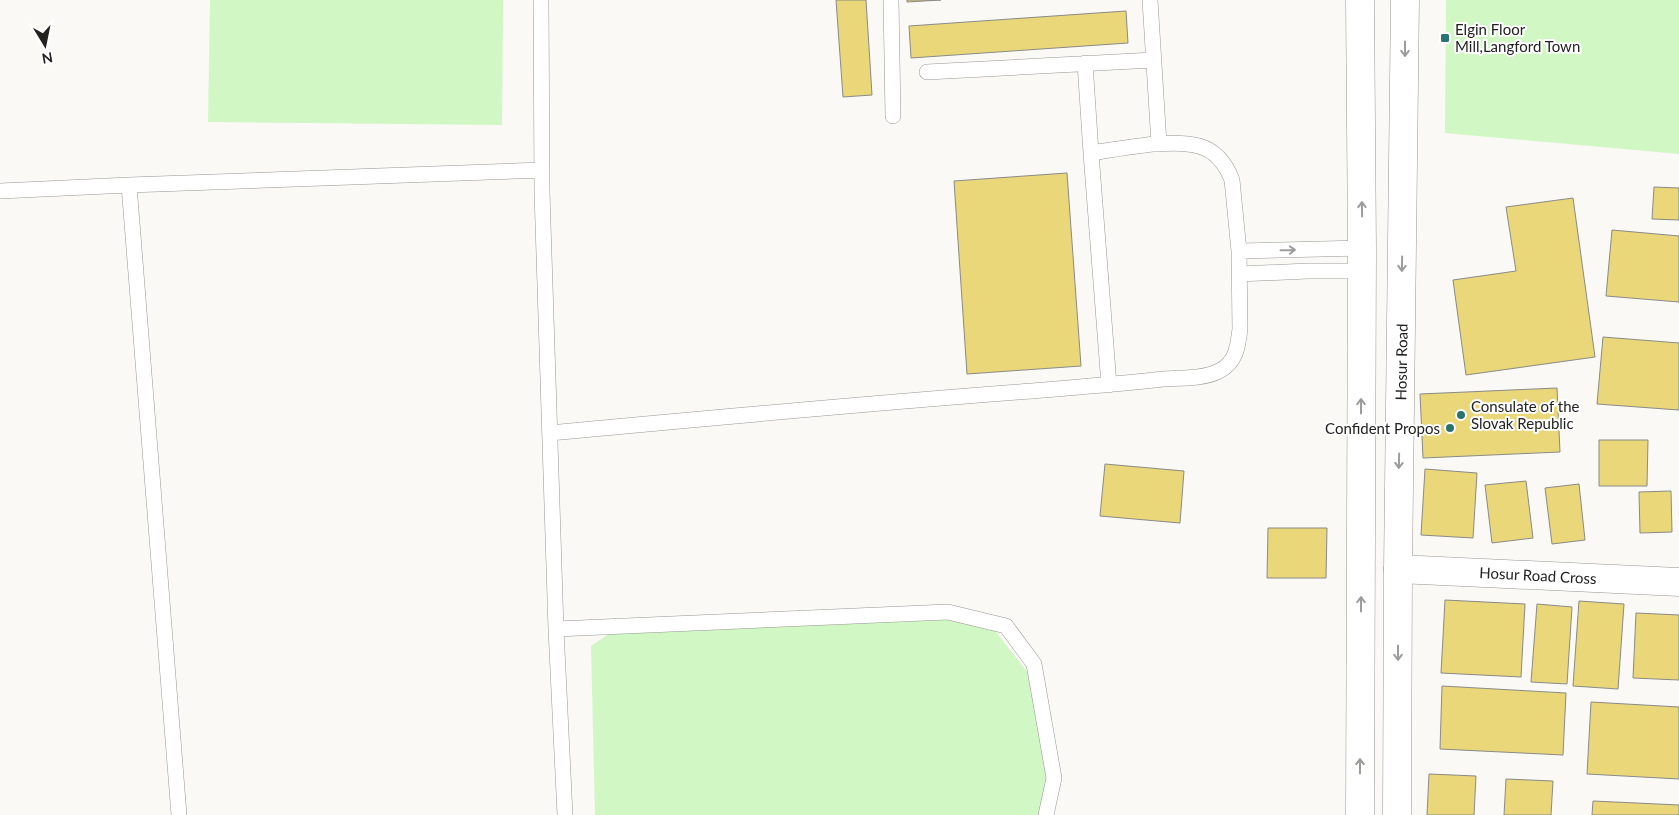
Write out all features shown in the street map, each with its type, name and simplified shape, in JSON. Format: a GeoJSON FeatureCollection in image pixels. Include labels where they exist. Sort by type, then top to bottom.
{"type":"FeatureCollection","features":[{"type":"Feature","properties":{"kind":"main road"},"geometry":{"type":"LineString","coordinates":[[1360,0],[1362,260],[1360,815]]}},
{"type":"Feature","properties":{"kind":"main road","name":"Hosur Road"},"geometry":{"type":"LineString","coordinates":[[1397,815],[1405,0]]}},
{"type":"Feature","properties":{"kind":"main road","name":"Hosur Road Cross"},"geometry":{"type":"LineString","coordinates":[[1398,569],[1679,582]]}},
{"type":"Feature","properties":{"kind":"lane"},"geometry":{"type":"LineString","coordinates":[[541,0],[542,170],[556,629],[565,815]]}},
{"type":"Feature","properties":{"kind":"lane"},"geometry":{"type":"LineString","coordinates":[[891,0],[893,116]]}},
{"type":"Feature","properties":{"kind":"lane"},"geometry":{"type":"LineString","coordinates":[[1150,0],[1159,144]]}},
{"type":"Feature","properties":{"kind":"lane"},"geometry":{"type":"LineString","coordinates":[[927,72],[1154,60]]}},
{"type":"Feature","properties":{"kind":"lane"},"geometry":{"type":"LineString","coordinates":[[1085,63],[1090,152],[1109,385]]}},
{"type":"Feature","properties":{"kind":"lane"},"geometry":{"type":"LineString","coordinates":[[550,433],[880,402],[1109,385],[1210,374],[1227,367],[1236,354],[1239,341],[1239,251],[1232,180],[1222,160],[1212,152],[1199,146],[1182,143],[1090,152]]}},
{"type":"Feature","properties":{"kind":"lane"},"geometry":{"type":"LineString","coordinates":[[0,191],[542,170]]}},
{"type":"Feature","properties":{"kind":"lane"},"geometry":{"type":"LineString","coordinates":[[129,185],[179,815]]}},
{"type":"Feature","properties":{"kind":"lane"},"geometry":{"type":"LineString","coordinates":[[1239,251],[1362,260]]}},
{"type":"Feature","properties":{"kind":"lane"},"geometry":{"type":"LineString","coordinates":[[1239,274],[1308,271],[1362,260]]}},
{"type":"Feature","properties":{"kind":"lane"},"geometry":{"type":"LineString","coordinates":[[556,629],[948,612],[1006,626],[1034,664],[1054,778],[1046,815]]}},
{"type":"Feature","properties":{"kind":"green space"},"geometry":{"type":"Polygon","coordinates":[[[210,0],[503,0],[502,125],[208,122],[210,0]]]}},
{"type":"Feature","properties":{"kind":"green space"},"geometry":{"type":"Polygon","coordinates":[[[1446,0],[1679,0],[1679,154],[1445,133],[1446,0]]]}},
{"type":"Feature","properties":{"kind":"green space"},"geometry":{"type":"Polygon","coordinates":[[[985,618],[1033,679],[1046,777],[1040,815],[595,815],[591,646],[610,633],[985,618]]]}},
{"type":"Feature","properties":{"kind":"building"},"geometry":{"type":"Polygon","coordinates":[[[836,0],[866,0],[872,95],[843,97],[836,0]]]}},
{"type":"Feature","properties":{"kind":"building"},"geometry":{"type":"Polygon","coordinates":[[[907,0],[941,0],[907,2],[907,0]]]}},
{"type":"Feature","properties":{"kind":"building"},"geometry":{"type":"Polygon","coordinates":[[[1126,11],[1128,43],[911,58],[909,26],[1126,11]]]}},
{"type":"Feature","properties":{"kind":"building"},"geometry":{"type":"Polygon","coordinates":[[[1067,173],[1081,366],[967,374],[954,181],[1067,173]]]}},
{"type":"Feature","properties":{"kind":"building"},"geometry":{"type":"Polygon","coordinates":[[[1654,187],[1679,188],[1679,220],[1652,219],[1654,187]]]}},
{"type":"Feature","properties":{"kind":"building"},"geometry":{"type":"Polygon","coordinates":[[[1573,198],[1595,357],[1466,375],[1453,280],[1516,271],[1506,207],[1573,198]]]}},
{"type":"Feature","properties":{"kind":"building"},"geometry":{"type":"Polygon","coordinates":[[[1612,230],[1679,236],[1679,302],[1606,296],[1612,230]]]}},
{"type":"Feature","properties":{"kind":"building"},"geometry":{"type":"Polygon","coordinates":[[[1603,337],[1679,343],[1679,410],[1597,404],[1603,337]]]}},
{"type":"Feature","properties":{"kind":"building"},"geometry":{"type":"Polygon","coordinates":[[[1557,388],[1560,452],[1423,458],[1420,394],[1557,388]]]}},
{"type":"Feature","properties":{"kind":"building"},"geometry":{"type":"Polygon","coordinates":[[[1599,440],[1648,440],[1647,486],[1599,486],[1599,440]]]}},
{"type":"Feature","properties":{"kind":"building"},"geometry":{"type":"Polygon","coordinates":[[[1105,464],[1184,471],[1180,523],[1100,516],[1105,464]]]}},
{"type":"Feature","properties":{"kind":"building"},"geometry":{"type":"Polygon","coordinates":[[[1425,469],[1477,473],[1473,538],[1421,535],[1425,469]]]}},
{"type":"Feature","properties":{"kind":"building"},"geometry":{"type":"Polygon","coordinates":[[[1526,481],[1533,538],[1492,543],[1485,485],[1526,481]]]}},
{"type":"Feature","properties":{"kind":"building"},"geometry":{"type":"Polygon","coordinates":[[[1579,484],[1585,540],[1552,544],[1545,488],[1579,484]]]}},
{"type":"Feature","properties":{"kind":"building"},"geometry":{"type":"Polygon","coordinates":[[[1671,491],[1672,532],[1640,533],[1639,492],[1671,491]]]}},
{"type":"Feature","properties":{"kind":"building"},"geometry":{"type":"Polygon","coordinates":[[[1268,528],[1327,528],[1326,578],[1267,578],[1268,528]]]}},
{"type":"Feature","properties":{"kind":"building"},"geometry":{"type":"Polygon","coordinates":[[[1445,600],[1525,604],[1521,677],[1441,673],[1445,600]]]}},
{"type":"Feature","properties":{"kind":"building"},"geometry":{"type":"Polygon","coordinates":[[[1579,601],[1624,604],[1618,689],[1573,686],[1579,601]]]}},
{"type":"Feature","properties":{"kind":"building"},"geometry":{"type":"Polygon","coordinates":[[[1537,604],[1572,607],[1567,684],[1531,682],[1537,604]]]}},
{"type":"Feature","properties":{"kind":"building"},"geometry":{"type":"Polygon","coordinates":[[[1636,613],[1679,615],[1679,680],[1633,678],[1636,613]]]}},
{"type":"Feature","properties":{"kind":"building"},"geometry":{"type":"Polygon","coordinates":[[[1442,686],[1566,693],[1563,755],[1440,749],[1442,686]]]}},
{"type":"Feature","properties":{"kind":"building"},"geometry":{"type":"Polygon","coordinates":[[[1591,702],[1679,707],[1679,779],[1587,774],[1591,702]]]}},
{"type":"Feature","properties":{"kind":"building"},"geometry":{"type":"Polygon","coordinates":[[[1429,774],[1476,776],[1474,815],[1427,815],[1429,774]]]}},
{"type":"Feature","properties":{"kind":"building"},"geometry":{"type":"Polygon","coordinates":[[[1506,779],[1553,781],[1551,815],[1504,815],[1506,779]]]}},
{"type":"Feature","properties":{"kind":"building"},"geometry":{"type":"Polygon","coordinates":[[[1593,801],[1679,805],[1679,815],[1592,815],[1593,801]]]}},
{"type":"Feature","properties":{"kind":"place","name":"Elgin Floor Mill,Langford Town"},"geometry":{"type":"Point","coordinates":[1445,38]}},
{"type":"Feature","properties":{"kind":"place","name":"Consulate of the Slovak Republic"},"geometry":{"type":"Point","coordinates":[1461,415]}},
{"type":"Feature","properties":{"kind":"place","name":"Confident Propos"},"geometry":{"type":"Point","coordinates":[1450,428]}}]}
